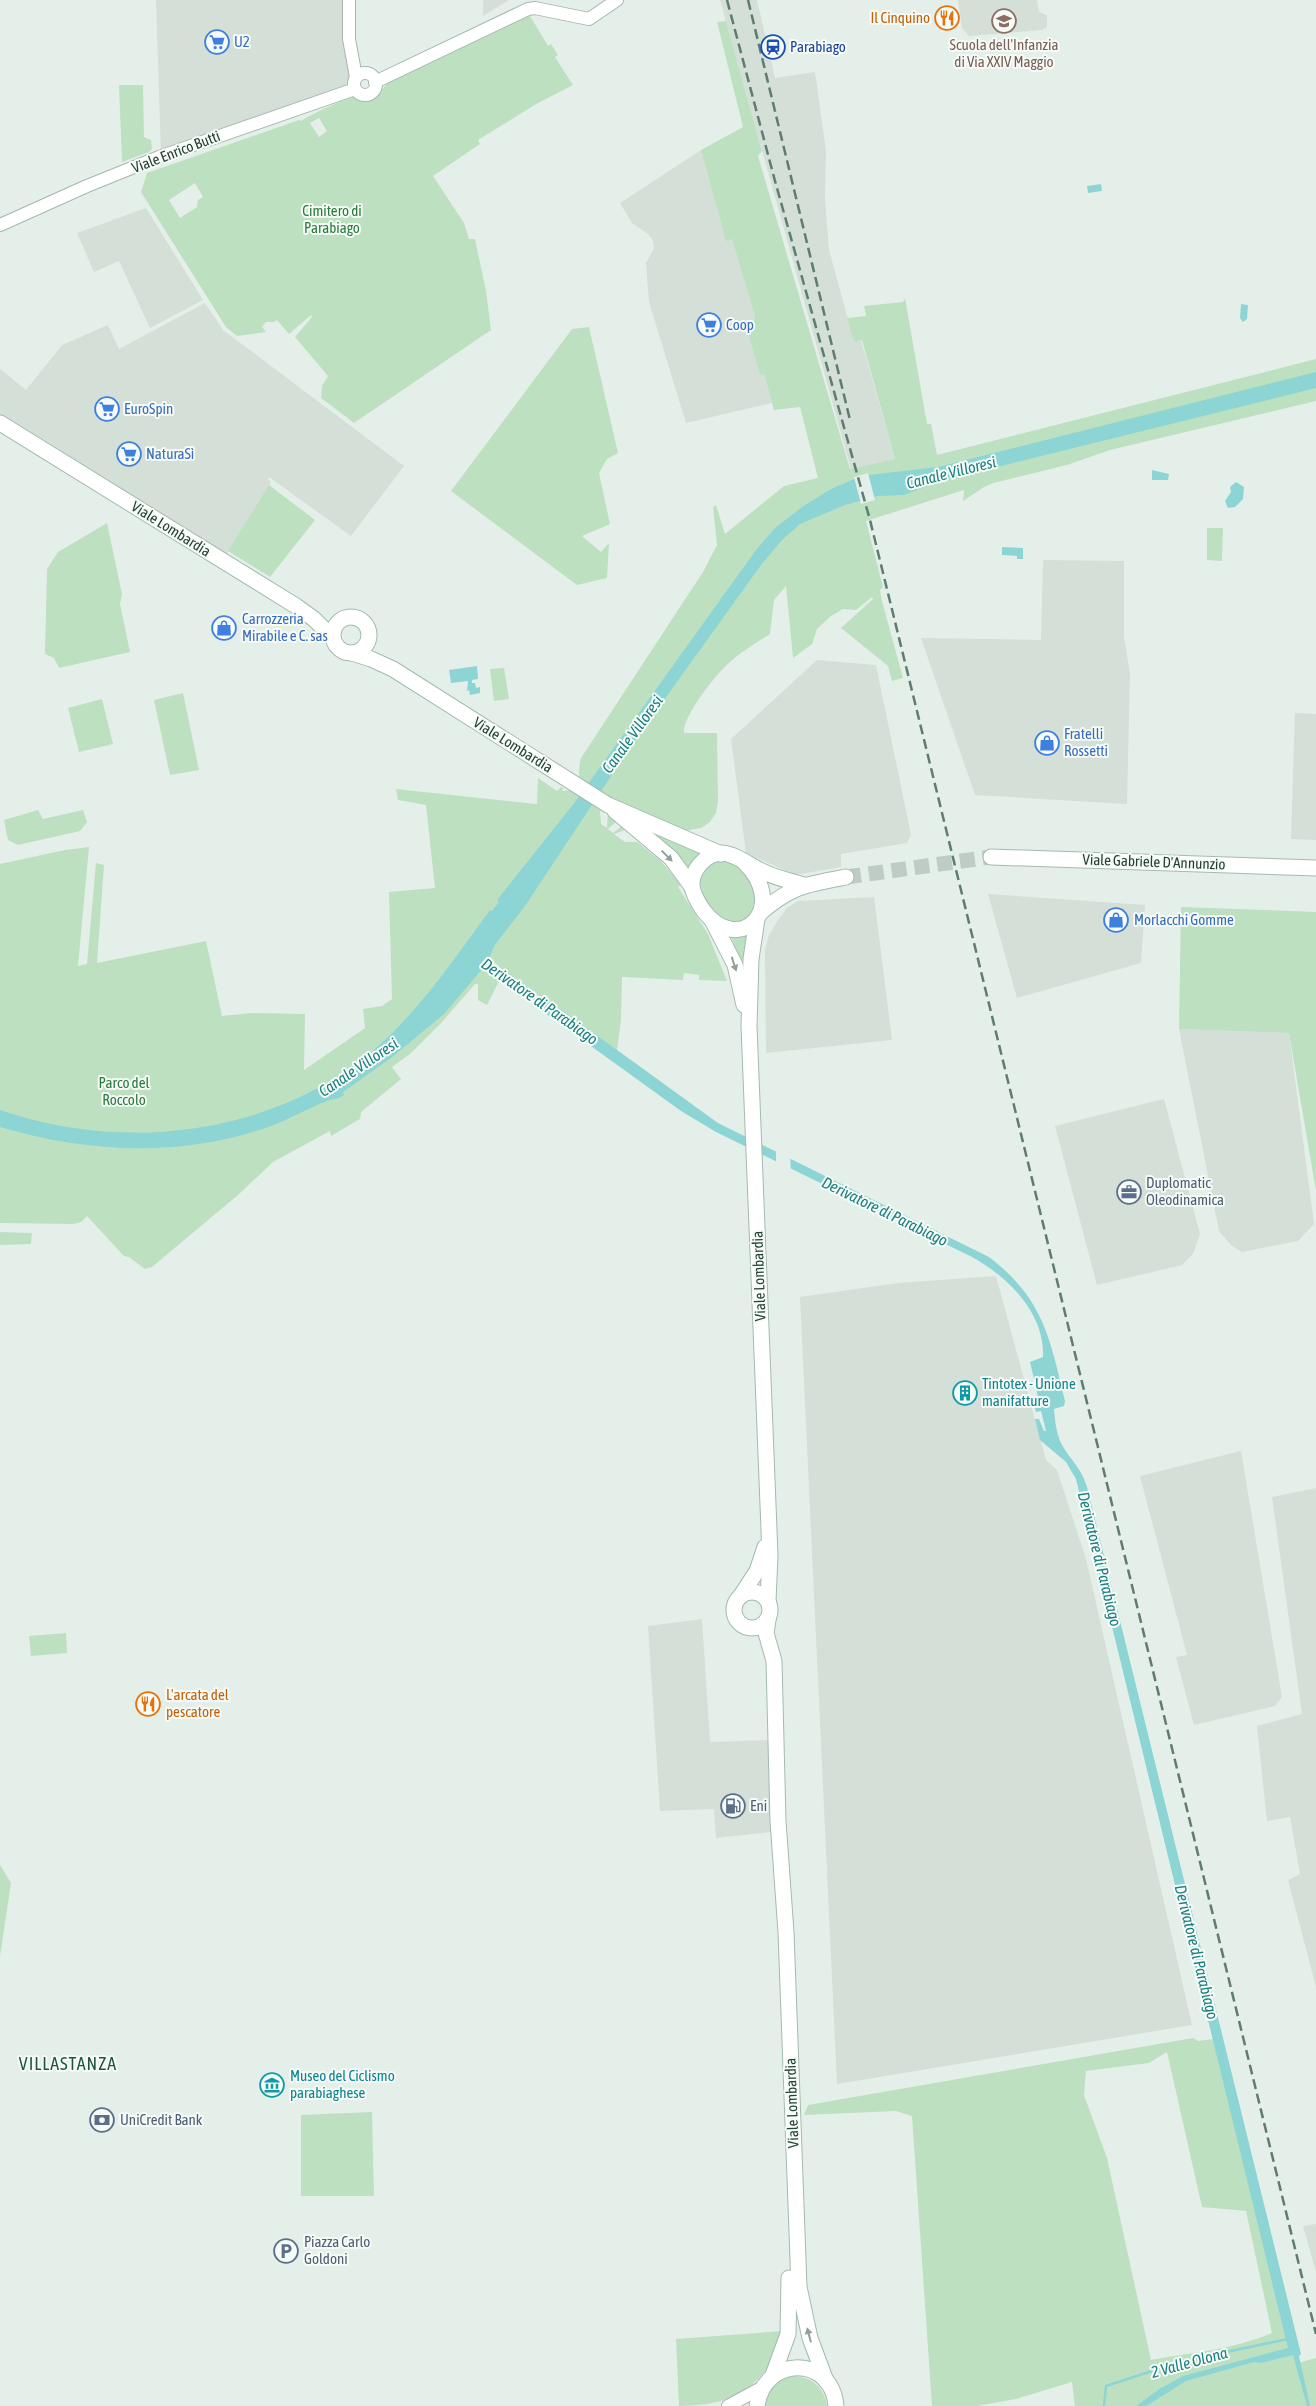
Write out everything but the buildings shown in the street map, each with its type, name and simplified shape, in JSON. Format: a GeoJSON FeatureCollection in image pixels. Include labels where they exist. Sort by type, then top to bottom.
{"type":"FeatureCollection","features":[{"type":"Feature","properties":{"kind":"main road","name":"Viale Lombardia"},"geometry":{"type":"LineString","coordinates":[[0,422],[314,619],[333,638],[341,650],[372,659],[393,669],[604,802],[671,858],[692,887],[700,905],[712,920],[735,964],[749,1026]]}},
{"type":"Feature","properties":{"kind":"main road","name":"Viale Lombardia"},"geometry":{"type":"LineString","coordinates":[[314,619],[337,622],[347,617],[358,618],[368,630],[368,641],[393,669]]}},
{"type":"Feature","properties":{"kind":"main road"},"geometry":{"type":"LineString","coordinates":[[333,638],[334,627],[337,622]]}},
{"type":"Feature","properties":{"kind":"main road"},"geometry":{"type":"LineString","coordinates":[[352,653],[362,649],[368,641]]}},
{"type":"Feature","properties":{"kind":"main road","name":"Viale Lombardia"},"geometry":{"type":"LineString","coordinates":[[604,802],[721,854],[743,861],[753,872],[761,887],[764,901],[759,916],[751,959],[749,1026],[770,1555],[768,1601],[770,1611],[766,1633],[774,1662],[773,1685],[778,1821],[786,1932],[799,2287],[810,2338],[826,2381],[834,2393],[836,2406]]}},
{"type":"Feature","properties":{"kind":"main road"},"geometry":{"type":"LineString","coordinates":[[692,887],[695,872],[701,863],[712,856],[721,854]]}},
{"type":"Feature","properties":{"kind":"main road","name":"Viale Gabriele D'Annunzio"},"geometry":{"type":"LineString","coordinates":[[991,857],[1316,868]]}},
{"type":"Feature","properties":{"kind":"main road"},"geometry":{"type":"LineString","coordinates":[[743,861],[765,873],[804,885]]}},
{"type":"Feature","properties":{"kind":"main road"},"geometry":{"type":"LineString","coordinates":[[712,920],[721,926],[734,930],[746,927],[782,895],[804,885],[846,877]]}},
{"type":"Feature","properties":{"kind":"main road","name":"Viale Lombardia"},"geometry":{"type":"LineString","coordinates":[[768,1525],[764,1552],[757,1571],[734,1607],[734,1612],[736,1618],[765,1654],[773,1685]]}},
{"type":"Feature","properties":{"kind":"main road"},"geometry":{"type":"LineString","coordinates":[[740,1597],[755,1592],[768,1601]]}},
{"type":"Feature","properties":{"kind":"main road"},"geometry":{"type":"LineString","coordinates":[[744,1626],[754,1628],[768,1620]]}},
{"type":"Feature","properties":{"kind":"main road","name":"Viale Lombardia"},"geometry":{"type":"LineString","coordinates":[[757,2406],[788,2334],[790,2301],[777,1929],[778,1821]]}},
{"type":"Feature","properties":{"kind":"main road"},"geometry":{"type":"LineString","coordinates":[[768,2381],[791,2368],[800,2367],[810,2370],[826,2381]]}},
{"type":"Feature","properties":{"kind":"street"},"geometry":{"type":"LineString","coordinates":[[349,0],[349,39],[356,83],[361,94],[370,94],[376,82],[528,9],[535,8],[589,19],[617,0]]}},
{"type":"Feature","properties":{"kind":"street"},"geometry":{"type":"LineString","coordinates":[[356,83],[363,73],[368,74],[376,82]]}},
{"type":"Feature","properties":{"kind":"street","name":"Viale Enrico Butti"},"geometry":{"type":"LineString","coordinates":[[0,226],[87,186],[356,83]]}},
{"type":"Feature","properties":{"kind":"street"},"geometry":{"type":"LineString","coordinates":[[728,2406],[768,2381]]}},
{"type":"Feature","properties":{"kind":"shaded area"},"geometry":{"type":"Polygon","coordinates":[[[156,0],[348,0],[352,85],[161,155],[156,0]]]}},
{"type":"Feature","properties":{"kind":"shaded area"},"geometry":{"type":"Polygon","coordinates":[[[483,0],[509,0],[483,16],[483,0]]]}},
{"type":"Feature","properties":{"kind":"shaded area"},"geometry":{"type":"Polygon","coordinates":[[[720,0],[757,0],[775,78],[815,72],[826,151],[825,199],[829,250],[854,341],[861,340],[895,459],[851,469],[720,0]]]}},
{"type":"Feature","properties":{"kind":"shaded area","name":"Scuola dell'Infanzia di Via XXIV Maggio"},"geometry":{"type":"Polygon","coordinates":[[[958,0],[1037,0],[1039,12],[1047,15],[1047,27],[1042,30],[969,36],[962,28],[958,0]]]}},
{"type":"Feature","properties":{"kind":"shaded area"},"geometry":{"type":"Polygon","coordinates":[[[701,150],[726,240],[732,239],[755,317],[753,325],[748,328],[760,375],[764,374],[772,403],[686,423],[649,302],[646,263],[654,248],[653,240],[648,234],[632,223],[620,203],[701,150]]]}},
{"type":"Feature","properties":{"kind":"shaded area"},"geometry":{"type":"Polygon","coordinates":[[[146,208],[203,300],[150,328],[119,261],[94,272],[77,233],[146,208]]]}},
{"type":"Feature","properties":{"kind":"shaded area"},"geometry":{"type":"Polygon","coordinates":[[[205,303],[223,330],[404,466],[351,536],[269,477],[268,479],[271,482],[224,559],[0,419],[0,369],[26,390],[62,345],[108,325],[119,349],[205,303]]]}},
{"type":"Feature","properties":{"kind":"shaded area"},"geometry":{"type":"Polygon","coordinates":[[[1043,560],[1124,561],[1124,637],[1130,673],[1127,804],[975,795],[921,638],[1041,640],[1043,560]]]}},
{"type":"Feature","properties":{"kind":"shaded area"},"geometry":{"type":"Polygon","coordinates":[[[817,660],[876,665],[911,835],[907,843],[841,854],[841,867],[795,875],[746,853],[731,739],[817,660]]]}},
{"type":"Feature","properties":{"kind":"shaded area"},"geometry":{"type":"Polygon","coordinates":[[[1295,713],[1316,714],[1316,840],[1291,839],[1295,713]]]}},
{"type":"Feature","properties":{"kind":"shaded area"},"geometry":{"type":"Polygon","coordinates":[[[988,894],[1145,905],[1141,963],[1017,998],[988,894]]]}},
{"type":"Feature","properties":{"kind":"shaded area"},"geometry":{"type":"Polygon","coordinates":[[[874,897],[892,1040],[766,1053],[765,950],[769,935],[778,920],[787,908],[798,901],[874,897]]]}},
{"type":"Feature","properties":{"kind":"shaded area"},"geometry":{"type":"Polygon","coordinates":[[[1179,1029],[1289,1033],[1314,1224],[1298,1241],[1242,1252],[1231,1245],[1219,1231],[1179,1029]]]}},
{"type":"Feature","properties":{"kind":"shaded area","name":"Duplomatic Oleodinamica"},"geometry":{"type":"Polygon","coordinates":[[[1164,1099],[1200,1234],[1193,1254],[1182,1265],[1097,1285],[1055,1126],[1164,1099]]]}},
{"type":"Feature","properties":{"kind":"shaded area"},"geometry":{"type":"Polygon","coordinates":[[[996,1276],[1046,1460],[1057,1470],[1086,1559],[1192,2025],[837,2084],[800,1297],[898,1283],[996,1276]]]}},
{"type":"Feature","properties":{"kind":"shaded area"},"geometry":{"type":"Polygon","coordinates":[[[1241,1451],[1282,1697],[1275,1706],[1194,1725],[1176,1657],[1187,1655],[1140,1476],[1241,1451]]]}},
{"type":"Feature","properties":{"kind":"shaded area"},"geometry":{"type":"Polygon","coordinates":[[[1316,1488],[1316,1987],[1288,1880],[1300,1874],[1290,1817],[1267,1821],[1257,1726],[1302,1714],[1272,1497],[1316,1488]]]}},
{"type":"Feature","properties":{"kind":"shaded area"},"geometry":{"type":"Polygon","coordinates":[[[702,1619],[710,1742],[768,1740],[772,1832],[716,1838],[714,1809],[660,1811],[648,1626],[702,1619]]]}},
{"type":"Feature","properties":{"kind":"shaded area"},"geometry":{"type":"Polygon","coordinates":[[[1316,2224],[1316,2272],[1303,2226],[1316,2224]]]}},
{"type":"Feature","properties":{"kind":"green space","name":"Cimitero di Parabiago"},"geometry":{"type":"Polygon","coordinates":[[[529,14],[548,46],[551,44],[558,55],[555,57],[573,85],[538,103],[478,140],[480,144],[433,176],[464,223],[469,239],[475,239],[486,291],[491,330],[354,423],[321,398],[322,386],[328,376],[295,337],[312,317],[311,315],[289,334],[277,320],[266,322],[262,327],[266,332],[237,336],[226,327],[141,192],[147,173],[299,120],[301,121],[345,100],[358,96],[377,94],[387,83],[529,14]],[[319,118],[310,123],[319,137],[327,131],[319,118]],[[195,183],[169,200],[180,218],[197,207],[198,200],[203,197],[195,183]]]}},
{"type":"Feature","properties":{"kind":"green space","name":"Parco del Roccolo"},"geometry":{"type":"Polygon","coordinates":[[[726,21],[762,151],[758,156],[850,469],[895,459],[862,340],[854,342],[847,318],[866,316],[864,306],[903,302],[905,298],[927,424],[931,424],[937,455],[1316,359],[1316,401],[1110,450],[1067,465],[993,483],[963,501],[964,490],[866,521],[883,587],[880,590],[882,601],[903,678],[892,681],[888,666],[841,628],[873,599],[872,597],[856,610],[843,609],[831,616],[817,629],[812,644],[793,658],[786,586],[774,600],[770,634],[738,655],[723,669],[701,696],[688,717],[685,726],[684,733],[717,733],[718,801],[716,813],[710,822],[701,828],[684,831],[608,797],[607,794],[601,791],[594,802],[600,811],[601,824],[607,828],[608,811],[619,819],[608,829],[613,833],[624,824],[630,828],[614,834],[625,842],[637,842],[660,860],[681,885],[678,887],[708,934],[727,981],[699,980],[699,975],[684,973],[683,980],[622,977],[621,1020],[617,1050],[507,973],[498,983],[487,1005],[478,1000],[478,984],[475,984],[442,1022],[410,1054],[392,1067],[401,1079],[361,1112],[360,1119],[331,1136],[330,1131],[273,1162],[238,1195],[152,1267],[145,1269],[129,1257],[124,1256],[87,1216],[81,1222],[74,1224],[0,1223],[0,864],[65,850],[89,847],[78,966],[87,964],[96,863],[104,865],[97,963],[206,941],[222,1016],[252,1013],[305,1014],[304,1070],[365,1028],[363,1009],[382,1006],[392,999],[389,892],[435,888],[426,805],[398,800],[396,789],[537,804],[538,778],[557,791],[561,787],[563,788],[562,791],[572,790],[578,795],[581,758],[703,572],[717,545],[713,507],[716,505],[725,534],[784,486],[818,478],[800,407],[774,410],[764,374],[760,375],[747,329],[753,325],[755,317],[732,239],[726,241],[701,150],[743,127],[717,22],[726,21]]]}},
{"type":"Feature","properties":{"kind":"green space"},"geometry":{"type":"Polygon","coordinates":[[[119,85],[143,85],[144,137],[151,140],[152,149],[149,152],[122,162],[119,85]]]}},
{"type":"Feature","properties":{"kind":"green space"},"geometry":{"type":"Polygon","coordinates":[[[589,327],[618,453],[607,459],[599,473],[610,524],[582,536],[601,552],[609,543],[607,578],[577,585],[451,491],[572,329],[589,327]]]}},
{"type":"Feature","properties":{"kind":"green space"},"geometry":{"type":"Polygon","coordinates":[[[269,485],[315,520],[270,577],[228,551],[269,485]]]}},
{"type":"Feature","properties":{"kind":"green space"},"geometry":{"type":"Polygon","coordinates":[[[107,523],[122,594],[120,604],[130,652],[59,668],[54,658],[45,654],[47,569],[58,552],[107,523]]]}},
{"type":"Feature","properties":{"kind":"green space"},"geometry":{"type":"Polygon","coordinates":[[[1207,528],[1223,528],[1222,561],[1207,560],[1207,528]]]}},
{"type":"Feature","properties":{"kind":"green space"},"geometry":{"type":"Polygon","coordinates":[[[504,668],[509,699],[494,701],[490,669],[504,668]]]}},
{"type":"Feature","properties":{"kind":"green space"},"geometry":{"type":"Polygon","coordinates":[[[183,693],[199,770],[170,775],[154,700],[183,693]]]}},
{"type":"Feature","properties":{"kind":"green space"},"geometry":{"type":"Polygon","coordinates":[[[102,699],[113,744],[79,752],[68,708],[102,699]]]}},
{"type":"Feature","properties":{"kind":"green space"},"geometry":{"type":"Polygon","coordinates":[[[38,810],[43,819],[83,810],[87,822],[80,831],[18,845],[8,840],[4,820],[38,810]]]}},
{"type":"Feature","properties":{"kind":"green space"},"geometry":{"type":"Polygon","coordinates":[[[635,819],[708,850],[689,874],[635,819]]]}},
{"type":"Feature","properties":{"kind":"green space"},"geometry":{"type":"Polygon","coordinates":[[[732,860],[758,889],[757,912],[738,923],[725,921],[708,905],[699,879],[701,872],[710,862],[732,860]]]}},
{"type":"Feature","properties":{"kind":"green space"},"geometry":{"type":"Polygon","coordinates":[[[1181,907],[1316,912],[1316,1191],[1289,1033],[1179,1029],[1181,907]]]}},
{"type":"Feature","properties":{"kind":"green space"},"geometry":{"type":"Polygon","coordinates":[[[752,930],[743,974],[741,962],[730,934],[752,930]]]}},
{"type":"Feature","properties":{"kind":"green space"},"geometry":{"type":"Polygon","coordinates":[[[0,1232],[32,1233],[31,1244],[0,1245],[0,1232]]]}},
{"type":"Feature","properties":{"kind":"green space"},"geometry":{"type":"Polygon","coordinates":[[[66,1633],[67,1653],[31,1656],[29,1636],[66,1633]]]}},
{"type":"Feature","properties":{"kind":"green space"},"geometry":{"type":"Polygon","coordinates":[[[0,1865],[11,1883],[0,1956],[0,1865]]]}},
{"type":"Feature","properties":{"kind":"green space"},"geometry":{"type":"Polygon","coordinates":[[[1193,2038],[1198,2041],[1213,2039],[1286,2335],[1298,2363],[1316,2358],[1316,2406],[1075,2406],[1072,2382],[1016,2399],[977,2406],[932,2406],[912,2116],[896,2111],[804,2115],[808,2105],[1193,2038]],[[1167,2052],[1149,2063],[1086,2071],[1084,2095],[1107,2158],[1151,2360],[1227,2347],[1272,2333],[1246,2211],[1202,2207],[1167,2052]]]}},
{"type":"Feature","properties":{"kind":"green space"},"geometry":{"type":"Polygon","coordinates":[[[372,2112],[374,2196],[301,2196],[301,2115],[372,2112]]]}},
{"type":"Feature","properties":{"kind":"green space"},"geometry":{"type":"Polygon","coordinates":[[[783,2331],[770,2364],[752,2385],[742,2392],[719,2402],[679,2406],[676,2339],[783,2331]]]}},
{"type":"Feature","properties":{"kind":"green space"},"geometry":{"type":"Polygon","coordinates":[[[794,2376],[812,2381],[826,2399],[827,2406],[766,2406],[768,2395],[774,2386],[794,2376]]]}},
{"type":"Feature","properties":{"kind":"water"},"geometry":{"type":"Polygon","coordinates":[[[1101,184],[1102,191],[1088,193],[1087,186],[1101,184]]]}},
{"type":"Feature","properties":{"kind":"water"},"geometry":{"type":"Polygon","coordinates":[[[1241,304],[1248,305],[1247,319],[1243,322],[1240,318],[1241,304]]]}},
{"type":"Feature","properties":{"kind":"water"},"geometry":{"type":"Polygon","coordinates":[[[1316,372],[1316,388],[940,481],[904,495],[878,496],[845,505],[800,524],[782,540],[761,565],[631,746],[525,906],[494,946],[489,959],[534,992],[535,996],[546,1002],[548,1000],[718,1123],[989,1257],[1022,1289],[1042,1322],[1055,1358],[1065,1401],[1064,1406],[1054,1409],[1057,1430],[1064,1449],[1079,1469],[1087,1487],[1301,2354],[1299,2356],[1310,2406],[1307,2406],[1293,2355],[1261,2363],[1254,2362],[1186,2381],[1146,2406],[1136,2406],[1161,2388],[1183,2376],[1288,2348],[1076,1479],[1066,1462],[1040,1440],[1035,1419],[1039,1419],[1044,1431],[1046,1431],[1041,1411],[1036,1412],[1033,1401],[1038,1397],[1030,1362],[1043,1357],[1042,1341],[1038,1326],[1022,1298],[999,1275],[972,1257],[716,1132],[681,1111],[541,1010],[542,1007],[536,1001],[529,999],[483,968],[444,1014],[391,1058],[343,1092],[344,1095],[271,1126],[237,1136],[204,1143],[170,1147],[101,1147],[34,1136],[0,1127],[0,1110],[45,1123],[92,1130],[139,1133],[186,1129],[233,1121],[278,1106],[320,1087],[360,1061],[414,1010],[446,971],[490,910],[492,911],[499,902],[497,900],[575,802],[756,550],[775,528],[802,507],[831,489],[869,475],[938,467],[1316,372]]]}},
{"type":"Feature","properties":{"kind":"water"},"geometry":{"type":"Polygon","coordinates":[[[1152,470],[1169,474],[1168,480],[1152,480],[1152,470]]]}},
{"type":"Feature","properties":{"kind":"water"},"geometry":{"type":"Polygon","coordinates":[[[1236,482],[1244,487],[1243,499],[1235,507],[1228,508],[1225,501],[1231,492],[1230,487],[1236,482]]]}},
{"type":"Feature","properties":{"kind":"water"},"geometry":{"type":"Polygon","coordinates":[[[1002,547],[1023,548],[1023,559],[1017,559],[1017,556],[1002,555],[1002,547]]]}},
{"type":"Feature","properties":{"kind":"water"},"geometry":{"type":"Polygon","coordinates":[[[477,666],[478,679],[472,680],[472,683],[475,683],[476,688],[480,687],[480,693],[470,695],[469,690],[467,691],[468,681],[451,683],[449,670],[477,666]]]}},
{"type":"Feature","properties":{"kind":"pier"},"geometry":{"type":"Polygon","coordinates":[[[868,473],[875,500],[861,504],[854,477],[868,473]]]}},
{"type":"Feature","properties":{"kind":"pier"},"geometry":{"type":"Polygon","coordinates":[[[490,959],[501,968],[497,978],[483,968],[490,959]]]}},
{"type":"Feature","properties":{"kind":"pier"},"geometry":{"type":"Polygon","coordinates":[[[776,1149],[790,1156],[791,1172],[776,1166],[776,1149]]]}},
{"type":"Feature","properties":{"kind":"waterway","name":"2 Valle Olona"},"geometry":{"type":"LineString","coordinates":[[1104,2406],[1106,2386],[1183,2361],[1288,2339]]}},
{"type":"Feature","properties":{"kind":"tunnel"},"geometry":{"type":"LineString","coordinates":[[846,877],[991,857]]}},
{"type":"Feature","properties":{"kind":"railway"},"geometry":{"type":"LineString","coordinates":[[727,0],[775,181],[870,520],[1316,2334]]}},
{"type":"Feature","properties":{"kind":"railway"},"geometry":{"type":"LineString","coordinates":[[748,0],[850,420]]}},
{"type":"Feature","properties":{"kind":"place","name":"Il Cinquino"},"geometry":{"type":"Point","coordinates":[947,18]}},
{"type":"Feature","properties":{"kind":"place","name":"Scuola dell'Infanzia di Via XXIV Maggio"},"geometry":{"type":"Point","coordinates":[1004,21]}},
{"type":"Feature","properties":{"kind":"place","name":"U2"},"geometry":{"type":"Point","coordinates":[217,42]}},
{"type":"Feature","properties":{"kind":"place","name":"Parabiago"},"geometry":{"type":"Point","coordinates":[773,47]}},
{"type":"Feature","properties":{"kind":"place","name":"Coop"},"geometry":{"type":"Point","coordinates":[709,325]}},
{"type":"Feature","properties":{"kind":"place","name":"EuroSpin"},"geometry":{"type":"Point","coordinates":[107,409]}},
{"type":"Feature","properties":{"kind":"place","name":"NaturaSì"},"geometry":{"type":"Point","coordinates":[129,454]}},
{"type":"Feature","properties":{"kind":"place","name":"Carrozzeria Mirabile e C. sas"},"geometry":{"type":"Point","coordinates":[224,628]}},
{"type":"Feature","properties":{"kind":"place","name":"Fratelli Rossetti"},"geometry":{"type":"Point","coordinates":[1047,743]}},
{"type":"Feature","properties":{"kind":"place","name":"Morlacchi Gomme"},"geometry":{"type":"Point","coordinates":[1116,920]}},
{"type":"Feature","properties":{"kind":"place","name":"Duplomatic Oleodinamica"},"geometry":{"type":"Point","coordinates":[1129,1192]}},
{"type":"Feature","properties":{"kind":"place","name":"Tintotex - Unione manifatture"},"geometry":{"type":"Point","coordinates":[965,1393]}},
{"type":"Feature","properties":{"kind":"place","name":"L'arcata del pescatore"},"geometry":{"type":"Point","coordinates":[148,1704]}},
{"type":"Feature","properties":{"kind":"place","name":"Eni"},"geometry":{"type":"Point","coordinates":[733,1806]}},
{"type":"Feature","properties":{"kind":"place","name":"Museo del Ciclismo parabiaghese"},"geometry":{"type":"Point","coordinates":[272,2085]}},
{"type":"Feature","properties":{"kind":"place","name":"UniCredit Bank"},"geometry":{"type":"Point","coordinates":[102,2120]}},
{"type":"Feature","properties":{"kind":"place","name":"Piazza Carlo Goldoni"},"geometry":{"type":"Point","coordinates":[286,2251]}},
{"type":"Feature","properties":{"kind":"district","name":"VILLASTANZA"},"geometry":{"type":"Point","coordinates":[68,2064]}},
{"type":"Feature","properties":{"kind":"water label","name":"Canale Villoresi"},"geometry":{"type":"Point","coordinates":[951,472]}},
{"type":"Feature","properties":{"kind":"water label","name":"Canale Villoresi"},"geometry":{"type":"Point","coordinates":[632,734]}},
{"type":"Feature","properties":{"kind":"water label","name":"Derivatore di Parabiago"},"geometry":{"type":"Point","coordinates":[540,1001]}},
{"type":"Feature","properties":{"kind":"water label","name":"Canale Villoresi"},"geometry":{"type":"Point","coordinates":[358,1067]}},
{"type":"Feature","properties":{"kind":"water label","name":"Derivatore di Parabiago"},"geometry":{"type":"Point","coordinates":[885,1211]}},
{"type":"Feature","properties":{"kind":"water label","name":"Derivatore di Parabiago"},"geometry":{"type":"Point","coordinates":[1100,1559]}},
{"type":"Feature","properties":{"kind":"water label","name":"Derivatore di Parabiago"},"geometry":{"type":"Point","coordinates":[1197,1952]}}]}
